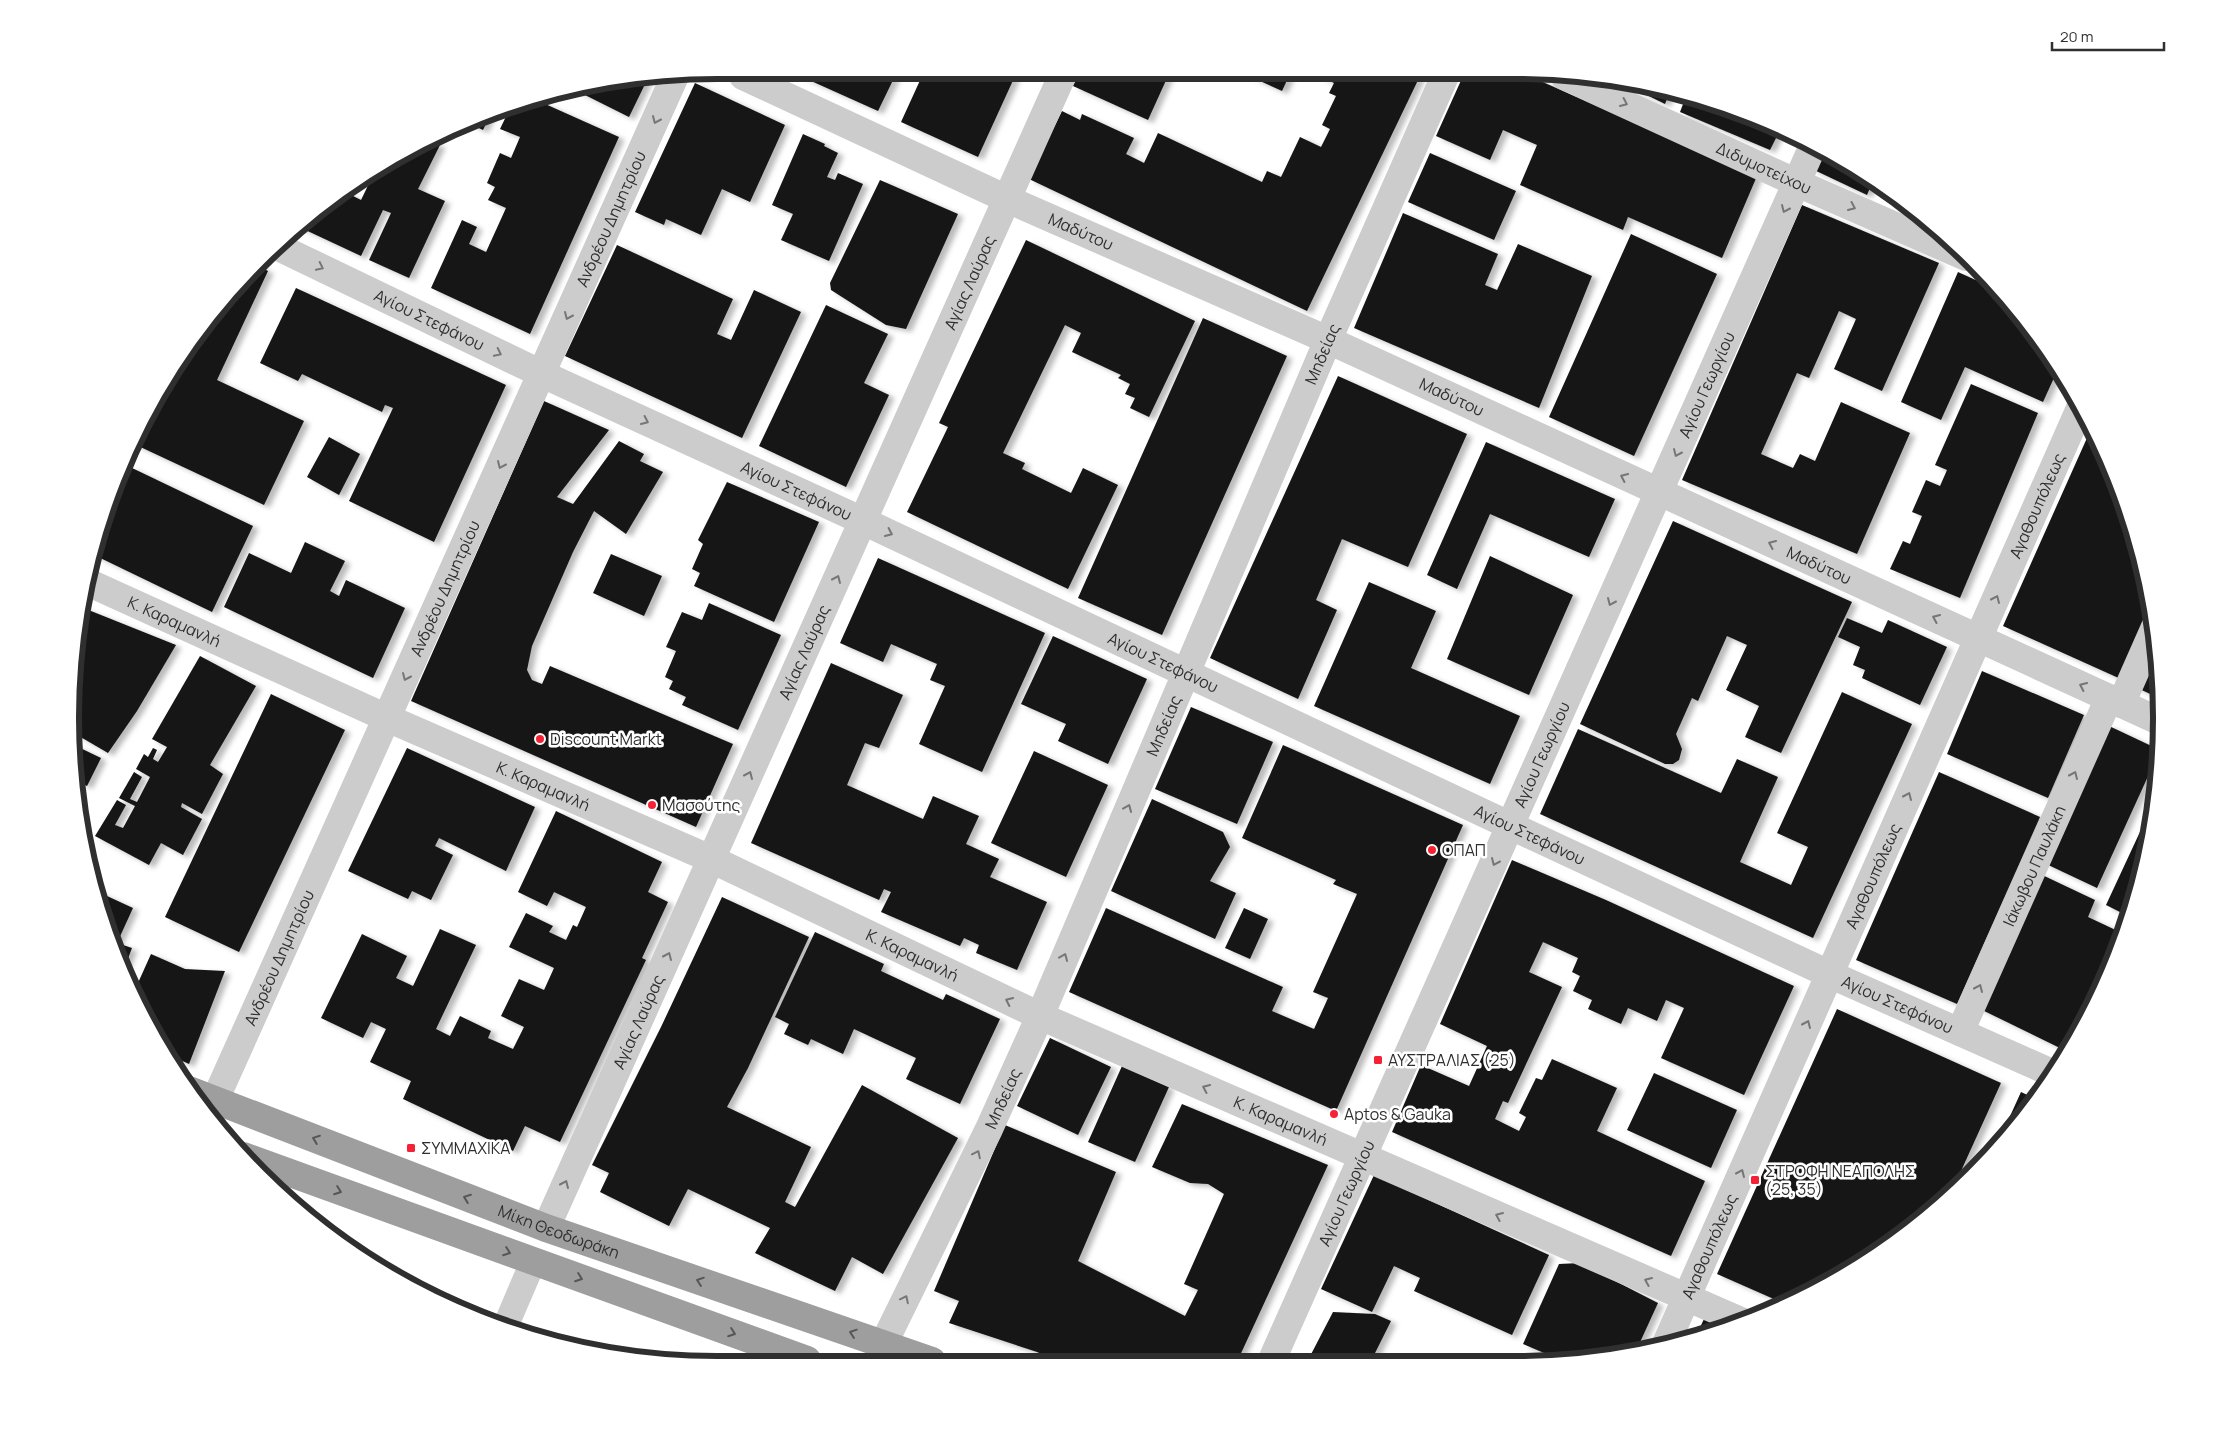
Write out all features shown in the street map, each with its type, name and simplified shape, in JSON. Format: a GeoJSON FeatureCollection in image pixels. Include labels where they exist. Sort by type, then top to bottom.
{"type":"FeatureCollection","features":[{"type":"Feature","properties":{"kind":"highway","name":"Μίκη Θεοδωράκη"},"geometry":{"type":"LineString","coordinates":[[203,1095],[546,1228],[919,1356]]}},
{"type":"Feature","properties":{"kind":"highway"},"geometry":{"type":"LineString","coordinates":[[278,1177],[533,1262],[796,1356]]}},
{"type":"Feature","properties":{"kind":"street","name":"Μαδύτου"},"geometry":{"type":"LineString","coordinates":[[749,79],[1007,199],[1328,340],[2153,718]]}},
{"type":"Feature","properties":{"kind":"street","name":"Αγίας Λαύρας"},"geometry":{"type":"LineString","coordinates":[[546,1228],[1061,79]]}},
{"type":"Feature","properties":{"kind":"street","name":"Μηδείας"},"geometry":{"type":"LineString","coordinates":[[884,1343],[990,1129],[1328,340],[1444,79]]}},
{"type":"Feature","properties":{"kind":"street","name":"Ανδρέου Δημητρίου"},"geometry":{"type":"LineString","coordinates":[[215,1100],[674,80]]}},
{"type":"Feature","properties":{"kind":"street","name":"Διδυμοτείχου"},"geometry":{"type":"LineString","coordinates":[[1577,82],[1797,184],[1949,250]]}},
{"type":"Feature","properties":{"kind":"street","name":"Αγίου Γεωργίου"},"geometry":{"type":"LineString","coordinates":[[1275,1356],[1810,152]]}},
{"type":"Feature","properties":{"kind":"street","name":"Αγίου Στεφάνου"},"geometry":{"type":"LineString","coordinates":[[283,249],[542,374],[863,521],[1511,826],[1829,974],[2047,1071]]}},
{"type":"Feature","properties":{"kind":"street","name":"Αγαθουπόλεως"},"geometry":{"type":"LineString","coordinates":[[1669,1337],[2077,415]]}},
{"type":"Feature","properties":{"kind":"street","name":"Κ. Καραμανλή"},"geometry":{"type":"LineString","coordinates":[[93,585],[387,718],[711,859],[1040,1016],[1733,1317]]}},
{"type":"Feature","properties":{"kind":"street","name":"Ιάκωβου Παυλάκη"},"geometry":{"type":"LineString","coordinates":[[1960,1032],[2115,701],[2148,639]]}},
{"type":"Feature","properties":{"kind":"street"},"geometry":{"type":"LineString","coordinates":[[508,1321],[533,1262]]}},
{"type":"Feature","properties":{"kind":"building"},"geometry":{"type":"Polygon","coordinates":[[[807,79],[894,79],[878,111],[807,79]]]}},
{"type":"Feature","properties":{"kind":"building"},"geometry":{"type":"Polygon","coordinates":[[[921,79],[1014,79],[978,157],[901,122],[921,79]]]}},
{"type":"Feature","properties":{"kind":"building"},"geometry":{"type":"Polygon","coordinates":[[[1076,79],[1167,79],[1148,120],[1073,86],[1076,79]]]}},
{"type":"Feature","properties":{"kind":"building"},"geometry":{"type":"Polygon","coordinates":[[[1256,79],[1288,79],[1282,91],[1256,79]]]}},
{"type":"Feature","properties":{"kind":"building"},"geometry":{"type":"Polygon","coordinates":[[[1325,79],[1419,79],[1307,311],[1029,179],[1062,111],[1080,120],[1082,114],[1134,138],[1126,154],[1144,163],[1158,133],[1262,182],[1267,171],[1281,177],[1300,137],[1321,147],[1330,129],[1322,125],[1336,96],[1329,93],[1334,83],[1325,79]]]}},
{"type":"Feature","properties":{"kind":"building"},"geometry":{"type":"Polygon","coordinates":[[[1462,79],[1537,80],[1757,176],[1722,258],[1628,217],[1623,230],[1520,185],[1537,145],[1503,130],[1490,160],[1436,136],[1462,79]]]}},
{"type":"Feature","properties":{"kind":"building"},"geometry":{"type":"Polygon","coordinates":[[[646,83],[629,117],[582,94],[646,83]]]}},
{"type":"Feature","properties":{"kind":"building"},"geometry":{"type":"Polygon","coordinates":[[[695,83],[785,125],[750,202],[722,189],[701,235],[666,219],[664,225],[635,212],[695,83]]]}},
{"type":"Feature","properties":{"kind":"building"},"geometry":{"type":"Polygon","coordinates":[[[1638,91],[1667,98],[1665,104],[1638,91]]]}},
{"type":"Feature","properties":{"kind":"building"},"geometry":{"type":"Polygon","coordinates":[[[1684,102],[1720,113],[1777,136],[1770,150],[1680,112],[1684,102]]]}},
{"type":"Feature","properties":{"kind":"building"},"geometry":{"type":"Polygon","coordinates":[[[544,103],[619,137],[530,334],[431,288],[462,220],[477,227],[469,244],[486,252],[506,208],[488,200],[495,187],[487,183],[500,153],[511,158],[520,137],[500,129],[507,115],[544,103]]]}},
{"type":"Feature","properties":{"kind":"building"},"geometry":{"type":"Polygon","coordinates":[[[487,122],[483,130],[475,126],[487,122]]]}},
{"type":"Feature","properties":{"kind":"building"},"geometry":{"type":"Polygon","coordinates":[[[803,134],[825,144],[824,146],[838,153],[827,177],[835,180],[838,173],[863,184],[829,261],[781,240],[793,214],[772,205],[803,134]]]}},
{"type":"Feature","properties":{"kind":"building"},"geometry":{"type":"Polygon","coordinates":[[[437,144],[440,145],[418,189],[445,201],[409,278],[369,260],[391,213],[383,210],[361,256],[305,230],[351,195],[361,200],[370,182],[398,164],[437,144]]]}},
{"type":"Feature","properties":{"kind":"building"},"geometry":{"type":"Polygon","coordinates":[[[1430,153],[1516,191],[1494,240],[1408,202],[1430,153]]]}},
{"type":"Feature","properties":{"kind":"building"},"geometry":{"type":"Polygon","coordinates":[[[1818,156],[1870,187],[1867,195],[1812,169],[1818,156]]]}},
{"type":"Feature","properties":{"kind":"building"},"geometry":{"type":"Polygon","coordinates":[[[880,180],[958,214],[906,329],[886,325],[831,290],[830,283],[880,180]]]}},
{"type":"Feature","properties":{"kind":"building"},"geometry":{"type":"Polygon","coordinates":[[[1802,205],[1939,263],[1882,391],[1834,369],[1856,319],[1839,311],[1809,378],[1797,373],[1761,454],[1793,468],[1800,454],[1815,461],[1841,402],[1910,433],[1857,554],[1682,480],[1802,205]]]}},
{"type":"Feature","properties":{"kind":"building"},"geometry":{"type":"Polygon","coordinates":[[[1403,213],[1498,254],[1485,285],[1497,290],[1518,244],[1592,276],[1539,408],[1354,328],[1403,213]]]}},
{"type":"Feature","properties":{"kind":"building"},"geometry":{"type":"Polygon","coordinates":[[[1631,234],[1717,274],[1634,456],[1549,417],[1631,234]]]}},
{"type":"Feature","properties":{"kind":"building"},"geometry":{"type":"Polygon","coordinates":[[[1026,240],[1195,321],[1149,417],[1130,408],[1135,398],[1125,394],[1130,384],[1118,378],[1121,375],[1072,352],[1081,333],[1065,325],[1003,453],[1025,463],[1022,469],[1071,493],[1083,468],[1118,485],[1068,589],[907,512],[948,427],[939,423],[1026,240]]]}},
{"type":"Feature","properties":{"kind":"building"},"geometry":{"type":"Polygon","coordinates":[[[617,245],[733,299],[717,334],[731,340],[754,290],[801,312],[742,438],[565,356],[617,245]]]}},
{"type":"Feature","properties":{"kind":"building"},"geometry":{"type":"Polygon","coordinates":[[[264,269],[268,271],[217,380],[304,421],[264,505],[140,447],[164,398],[186,363],[237,296],[264,269]]]}},
{"type":"Feature","properties":{"kind":"building"},"geometry":{"type":"Polygon","coordinates":[[[1958,272],[1983,283],[1995,296],[2055,377],[2043,402],[1965,367],[1941,420],[1901,402],[1958,272]]]}},
{"type":"Feature","properties":{"kind":"building"},"geometry":{"type":"Polygon","coordinates":[[[296,288],[506,385],[434,542],[349,501],[393,408],[385,405],[382,412],[302,374],[298,381],[260,363],[296,288]]]}},
{"type":"Feature","properties":{"kind":"building"},"geometry":{"type":"Polygon","coordinates":[[[826,305],[888,334],[864,383],[889,395],[846,487],[759,446],[826,305]]]}},
{"type":"Feature","properties":{"kind":"building"},"geometry":{"type":"Polygon","coordinates":[[[1203,318],[1287,356],[1162,635],[1078,598],[1203,318]]]}},
{"type":"Feature","properties":{"kind":"building"},"geometry":{"type":"Polygon","coordinates":[[[1338,376],[1467,434],[1408,567],[1342,539],[1316,600],[1337,610],[1298,699],[1210,658],[1338,376]]]}},
{"type":"Feature","properties":{"kind":"building"},"geometry":{"type":"Polygon","coordinates":[[[1971,384],[2038,413],[1960,598],[1890,569],[1903,541],[1910,544],[1922,516],[1912,512],[1926,480],[1940,486],[1947,470],[1935,465],[1971,384]]]}},
{"type":"Feature","properties":{"kind":"building"},"geometry":{"type":"Polygon","coordinates":[[[544,401],[609,430],[557,497],[573,504],[619,441],[644,454],[640,461],[663,472],[626,534],[594,511],[573,552],[532,646],[527,670],[532,680],[542,684],[550,666],[733,744],[696,827],[411,701],[544,401]]]}},
{"type":"Feature","properties":{"kind":"building"},"geometry":{"type":"Polygon","coordinates":[[[2088,436],[2105,473],[2119,512],[2141,593],[2147,626],[2123,680],[2003,626],[2088,436]]]}},
{"type":"Feature","properties":{"kind":"building"},"geometry":{"type":"Polygon","coordinates":[[[329,437],[360,454],[339,495],[307,477],[329,437]]]}},
{"type":"Feature","properties":{"kind":"building"},"geometry":{"type":"Polygon","coordinates":[[[1486,442],[1615,499],[1589,557],[1490,514],[1457,589],[1427,575],[1486,442]]]}},
{"type":"Feature","properties":{"kind":"building"},"geometry":{"type":"Polygon","coordinates":[[[130,467],[253,526],[212,612],[100,558],[130,467]]]}},
{"type":"Feature","properties":{"kind":"building"},"geometry":{"type":"Polygon","coordinates":[[[727,482],[819,522],[774,622],[694,586],[700,573],[692,569],[703,544],[698,540],[727,482]]]}},
{"type":"Feature","properties":{"kind":"building"},"geometry":{"type":"Polygon","coordinates":[[[1673,521],[1852,602],[1781,753],[1745,737],[1759,706],[1726,690],[1747,645],[1727,636],[1698,701],[1692,698],[1676,734],[1682,749],[1679,760],[1673,764],[1665,764],[1580,724],[1673,521]]]}},
{"type":"Feature","properties":{"kind":"building"},"geometry":{"type":"Polygon","coordinates":[[[305,542],[345,561],[330,591],[339,596],[346,580],[405,608],[373,678],[224,607],[249,553],[291,573],[305,542]]]}},
{"type":"Feature","properties":{"kind":"building"},"geometry":{"type":"Polygon","coordinates":[[[611,554],[662,576],[644,616],[593,593],[611,554]]]}},
{"type":"Feature","properties":{"kind":"building"},"geometry":{"type":"Polygon","coordinates":[[[1490,556],[1573,595],[1529,695],[1447,659],[1490,556]]]}},
{"type":"Feature","properties":{"kind":"building"},"geometry":{"type":"Polygon","coordinates":[[[878,558],[1045,633],[982,772],[919,744],[945,686],[930,680],[937,664],[891,644],[883,662],[840,643],[878,558]]]}},
{"type":"Feature","properties":{"kind":"building"},"geometry":{"type":"Polygon","coordinates":[[[1369,582],[1436,611],[1411,668],[1520,716],[1490,784],[1314,706],[1369,582]]]}},
{"type":"Feature","properties":{"kind":"building"},"geometry":{"type":"Polygon","coordinates":[[[709,603],[781,635],[738,730],[682,705],[686,697],[669,689],[673,681],[665,677],[676,651],[666,647],[682,612],[702,620],[709,603]]]}},
{"type":"Feature","properties":{"kind":"building"},"geometry":{"type":"Polygon","coordinates":[[[88,610],[176,645],[137,711],[108,753],[79,736],[80,688],[83,682],[80,680],[80,676],[88,610]]]}},
{"type":"Feature","properties":{"kind":"building"},"geometry":{"type":"Polygon","coordinates":[[[1847,618],[1882,633],[1888,620],[1947,647],[1920,705],[1862,678],[1865,670],[1853,665],[1860,647],[1838,637],[1847,618]]]}},
{"type":"Feature","properties":{"kind":"building"},"geometry":{"type":"Polygon","coordinates":[[[1053,636],[1147,679],[1108,764],[1058,741],[1066,724],[1021,704],[1053,636]]]}},
{"type":"Feature","properties":{"kind":"building"},"geometry":{"type":"Polygon","coordinates":[[[200,656],[256,686],[210,765],[223,774],[202,814],[182,803],[181,807],[202,819],[183,855],[161,843],[149,865],[95,836],[117,800],[126,805],[115,825],[123,828],[135,806],[119,798],[134,772],[142,777],[130,799],[137,802],[150,777],[136,769],[144,754],[148,757],[153,748],[157,750],[153,759],[158,762],[167,747],[152,739],[200,656]]]}},
{"type":"Feature","properties":{"kind":"building"},"geometry":{"type":"Polygon","coordinates":[[[2151,662],[2152,695],[2135,687],[2151,662]]]}},
{"type":"Feature","properties":{"kind":"building"},"geometry":{"type":"Polygon","coordinates":[[[831,663],[903,695],[879,748],[865,743],[847,785],[923,819],[933,796],[979,816],[966,844],[999,859],[990,877],[1047,902],[1017,970],[976,953],[979,945],[964,938],[960,946],[881,912],[891,892],[884,889],[879,900],[751,843],[831,663]]]}},
{"type":"Feature","properties":{"kind":"building"},"geometry":{"type":"Polygon","coordinates":[[[1982,671],[2084,715],[2048,798],[1947,754],[1982,671]]]}},
{"type":"Feature","properties":{"kind":"building"},"geometry":{"type":"Polygon","coordinates":[[[1842,692],[1912,724],[1813,938],[1540,814],[1578,729],[1721,793],[1737,759],[1778,777],[1740,862],[1791,885],[1808,847],[1777,833],[1842,692]]]}},
{"type":"Feature","properties":{"kind":"building"},"geometry":{"type":"Polygon","coordinates":[[[271,694],[345,730],[239,952],[165,917],[271,694]]]}},
{"type":"Feature","properties":{"kind":"building"},"geometry":{"type":"Polygon","coordinates":[[[1191,707],[1273,742],[1237,824],[1155,789],[1191,707]]]}},
{"type":"Feature","properties":{"kind":"building"},"geometry":{"type":"Polygon","coordinates":[[[2107,725],[2152,746],[2151,770],[2097,888],[2044,863],[2107,725]]]}},
{"type":"Feature","properties":{"kind":"building"},"geometry":{"type":"Polygon","coordinates":[[[1283,745],[1463,825],[1336,1111],[1069,992],[1106,908],[1283,987],[1272,1011],[1314,1029],[1328,998],[1313,992],[1357,894],[1333,884],[1336,880],[1242,838],[1283,745]]]}},
{"type":"Feature","properties":{"kind":"building"},"geometry":{"type":"Polygon","coordinates":[[[80,748],[101,758],[87,786],[82,784],[80,748]]]}},
{"type":"Feature","properties":{"kind":"building"},"geometry":{"type":"Polygon","coordinates":[[[407,748],[535,807],[506,871],[439,838],[435,846],[453,855],[431,900],[412,891],[408,899],[348,871],[407,748]]]}},
{"type":"Feature","properties":{"kind":"building"},"geometry":{"type":"Polygon","coordinates":[[[1034,751],[1108,785],[1066,877],[991,843],[1034,751]]]}},
{"type":"Feature","properties":{"kind":"building"},"geometry":{"type":"Polygon","coordinates":[[[1939,772],[2040,817],[1957,1004],[1856,960],[1939,772]]]}},
{"type":"Feature","properties":{"kind":"building"},"geometry":{"type":"Polygon","coordinates":[[[1152,799],[1223,832],[1230,847],[1210,881],[1236,893],[1215,939],[1111,891],[1152,799]]]}},
{"type":"Feature","properties":{"kind":"building"},"geometry":{"type":"Polygon","coordinates":[[[556,811],[662,862],[648,892],[668,902],[642,958],[646,960],[560,1142],[525,1126],[513,1151],[403,1099],[411,1081],[370,1062],[386,1029],[371,1022],[363,1038],[321,1018],[362,934],[407,956],[396,978],[413,986],[440,929],[476,945],[436,1029],[450,1036],[460,1016],[491,1031],[488,1038],[513,1049],[524,1027],[501,1016],[519,979],[544,990],[554,968],[509,947],[526,913],[553,926],[549,932],[566,940],[573,925],[577,927],[586,907],[554,892],[547,906],[518,892],[556,811]]]}},
{"type":"Feature","properties":{"kind":"building"},"geometry":{"type":"Polygon","coordinates":[[[2144,823],[2131,883],[2122,913],[2106,905],[2144,823]]]}},
{"type":"Feature","properties":{"kind":"building"},"geometry":{"type":"Polygon","coordinates":[[[1512,860],[1606,900],[1794,986],[1744,1095],[1661,1058],[1684,1008],[1666,1000],[1657,1021],[1628,1008],[1621,1024],[1588,1009],[1592,1000],[1573,991],[1580,976],[1572,972],[1578,958],[1543,942],[1529,972],[1562,987],[1508,1103],[1503,1101],[1495,1119],[1519,1131],[1526,1117],[1519,1113],[1536,1078],[1542,1080],[1552,1059],[1617,1088],[1597,1131],[1705,1181],[1671,1256],[1392,1132],[1421,1065],[1469,1086],[1487,1046],[1440,1024],[1512,860]]]}},
{"type":"Feature","properties":{"kind":"building"},"geometry":{"type":"Polygon","coordinates":[[[2038,873],[2095,900],[2088,917],[2116,930],[2105,962],[2061,1048],[1976,1007],[2038,873]]]}},
{"type":"Feature","properties":{"kind":"building"},"geometry":{"type":"Polygon","coordinates":[[[105,895],[133,908],[119,939],[105,895]]]}},
{"type":"Feature","properties":{"kind":"building"},"geometry":{"type":"Polygon","coordinates":[[[722,897],[809,937],[748,1068],[727,1107],[811,1147],[785,1202],[795,1207],[862,1085],[958,1138],[883,1274],[852,1257],[835,1291],[755,1253],[770,1228],[688,1189],[669,1226],[600,1192],[609,1173],[592,1165],[661,1027],[722,897]]]}},
{"type":"Feature","properties":{"kind":"building"},"geometry":{"type":"Polygon","coordinates":[[[1244,908],[1268,919],[1250,959],[1225,948],[1244,908]]]}},
{"type":"Feature","properties":{"kind":"building"},"geometry":{"type":"Polygon","coordinates":[[[815,932],[884,964],[881,971],[943,1000],[946,994],[1000,1019],[960,1104],[906,1079],[916,1058],[854,1029],[843,1054],[811,1039],[808,1045],[784,1034],[789,1024],[775,1017],[815,932]]]}},
{"type":"Feature","properties":{"kind":"building"},"geometry":{"type":"Polygon","coordinates":[[[121,944],[132,948],[127,962],[121,944]]]}},
{"type":"Feature","properties":{"kind":"building"},"geometry":{"type":"Polygon","coordinates":[[[151,954],[185,969],[225,971],[189,1064],[178,1059],[164,1037],[137,984],[151,954]]]}},
{"type":"Feature","properties":{"kind":"building"},"geometry":{"type":"Polygon","coordinates":[[[1837,1009],[2001,1083],[1961,1171],[1963,1172],[1936,1198],[1869,1249],[1834,1271],[1776,1300],[1717,1274],[1837,1009]]]}},
{"type":"Feature","properties":{"kind":"building"},"geometry":{"type":"Polygon","coordinates":[[[1050,1038],[1111,1067],[1078,1135],[1017,1106],[1050,1038]]]}},
{"type":"Feature","properties":{"kind":"building"},"geometry":{"type":"Polygon","coordinates":[[[1122,1066],[1169,1087],[1135,1162],[1088,1142],[1122,1066]]]}},
{"type":"Feature","properties":{"kind":"building"},"geometry":{"type":"Polygon","coordinates":[[[1654,1073],[1737,1110],[1711,1168],[1627,1130],[1654,1073]]]}},
{"type":"Feature","properties":{"kind":"building"},"geometry":{"type":"Polygon","coordinates":[[[2021,1092],[2029,1096],[2021,1106],[2006,1125],[2021,1092]]]}},
{"type":"Feature","properties":{"kind":"building"},"geometry":{"type":"Polygon","coordinates":[[[1182,1104],[1328,1165],[1240,1356],[1046,1356],[949,1323],[959,1301],[934,1291],[1005,1125],[1116,1172],[1078,1261],[1185,1316],[1198,1290],[1184,1284],[1224,1194],[1208,1184],[1190,1183],[1152,1167],[1182,1104]]]}},
{"type":"Feature","properties":{"kind":"building"},"geometry":{"type":"Polygon","coordinates":[[[1374,1175],[1549,1255],[1512,1335],[1414,1291],[1420,1278],[1394,1266],[1372,1312],[1321,1289],[1374,1175]]]}},
{"type":"Feature","properties":{"kind":"building"},"geometry":{"type":"Polygon","coordinates":[[[1580,1263],[1658,1303],[1639,1344],[1598,1351],[1549,1355],[1523,1344],[1559,1264],[1580,1263]]]}},
{"type":"Feature","properties":{"kind":"building"},"geometry":{"type":"Polygon","coordinates":[[[1333,1312],[1375,1314],[1391,1321],[1374,1356],[1310,1356],[1333,1312]]]}},
{"type":"Feature","properties":{"kind":"building"},"geometry":{"type":"Polygon","coordinates":[[[1704,1319],[1714,1324],[1700,1328],[1704,1319]]]}},
{"type":"Feature","properties":{"kind":"place","name":"Discount Markt"},"geometry":{"type":"Point","coordinates":[540,739]}},
{"type":"Feature","properties":{"kind":"place","name":"Μασούτης"},"geometry":{"type":"Point","coordinates":[652,805]}},
{"type":"Feature","properties":{"kind":"place","name":"ΟΠΑΠ"},"geometry":{"type":"Point","coordinates":[1432,850]}},
{"type":"Feature","properties":{"kind":"place","name":"ΑΥΣΤΡΑΛΙΑΣ (25)"},"geometry":{"type":"Point","coordinates":[1378,1060]}},
{"type":"Feature","properties":{"kind":"place","name":"Aptos & Gauka"},"geometry":{"type":"Point","coordinates":[1334,1114]}},
{"type":"Feature","properties":{"kind":"place","name":"ΣΥΜΜΑΧΙΚΑ"},"geometry":{"type":"Point","coordinates":[411,1148]}},
{"type":"Feature","properties":{"kind":"place","name":"ΣΤΡΟΦΗ ΝΕΑΠΟΛΗΣ (25, 35)"},"geometry":{"type":"Point","coordinates":[1755,1180]}}]}
